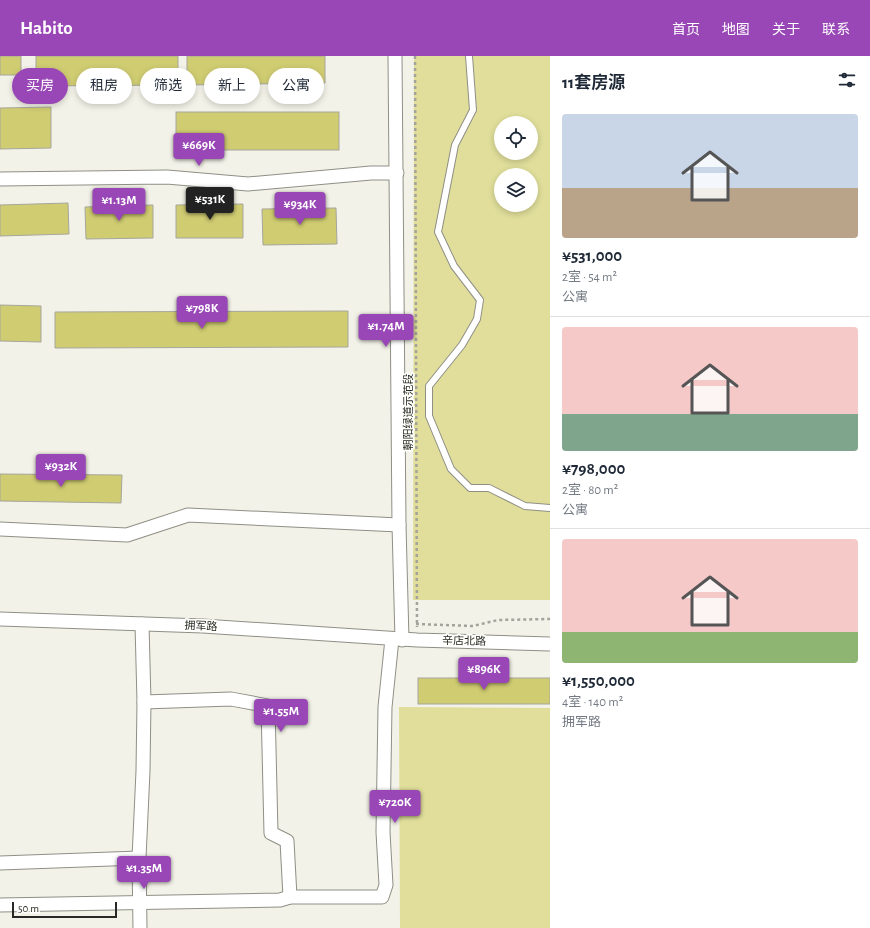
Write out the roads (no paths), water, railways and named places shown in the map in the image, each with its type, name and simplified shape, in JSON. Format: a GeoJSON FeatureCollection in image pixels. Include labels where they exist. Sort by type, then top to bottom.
{"type":"FeatureCollection","features":[{"type":"Feature","properties":{"kind":"street"},"geometry":{"type":"LineString","coordinates":[[0,905],[280,900],[290,897],[382,897],[386,885],[383,832],[385,707],[397,639],[402,623],[399,525],[396,56]]}},
{"type":"Feature","properties":{"kind":"street"},"geometry":{"type":"LineString","coordinates":[[0,179],[167,177],[248,184],[372,173],[397,173]]}},
{"type":"Feature","properties":{"kind":"street"},"geometry":{"type":"LineString","coordinates":[[0,529],[127,535],[188,515],[399,525]]}},
{"type":"Feature","properties":{"kind":"street","name":"拥军路"},"geometry":{"type":"LineString","coordinates":[[0,619],[203,626],[397,639]]}},
{"type":"Feature","properties":{"kind":"street"},"geometry":{"type":"LineString","coordinates":[[140,928],[139,858],[143,771],[144,702],[142,624]]}},
{"type":"Feature","properties":{"kind":"street","name":"辛店北路"},"geometry":{"type":"LineString","coordinates":[[397,639],[550,644]]}},
{"type":"Feature","properties":{"kind":"street"},"geometry":{"type":"LineString","coordinates":[[144,702],[231,699],[268,706],[271,833],[287,841],[290,897]]}},
{"type":"Feature","properties":{"kind":"street"},"geometry":{"type":"LineString","coordinates":[[0,863],[139,858]]}},
{"type":"Feature","properties":{"kind":"lane"},"geometry":{"type":"LineString","coordinates":[[469,56],[473,110],[455,145],[438,232],[454,266],[480,300],[478,319],[462,345],[429,386],[429,416],[451,469],[470,488],[489,488],[525,506],[550,508]]}}]}
